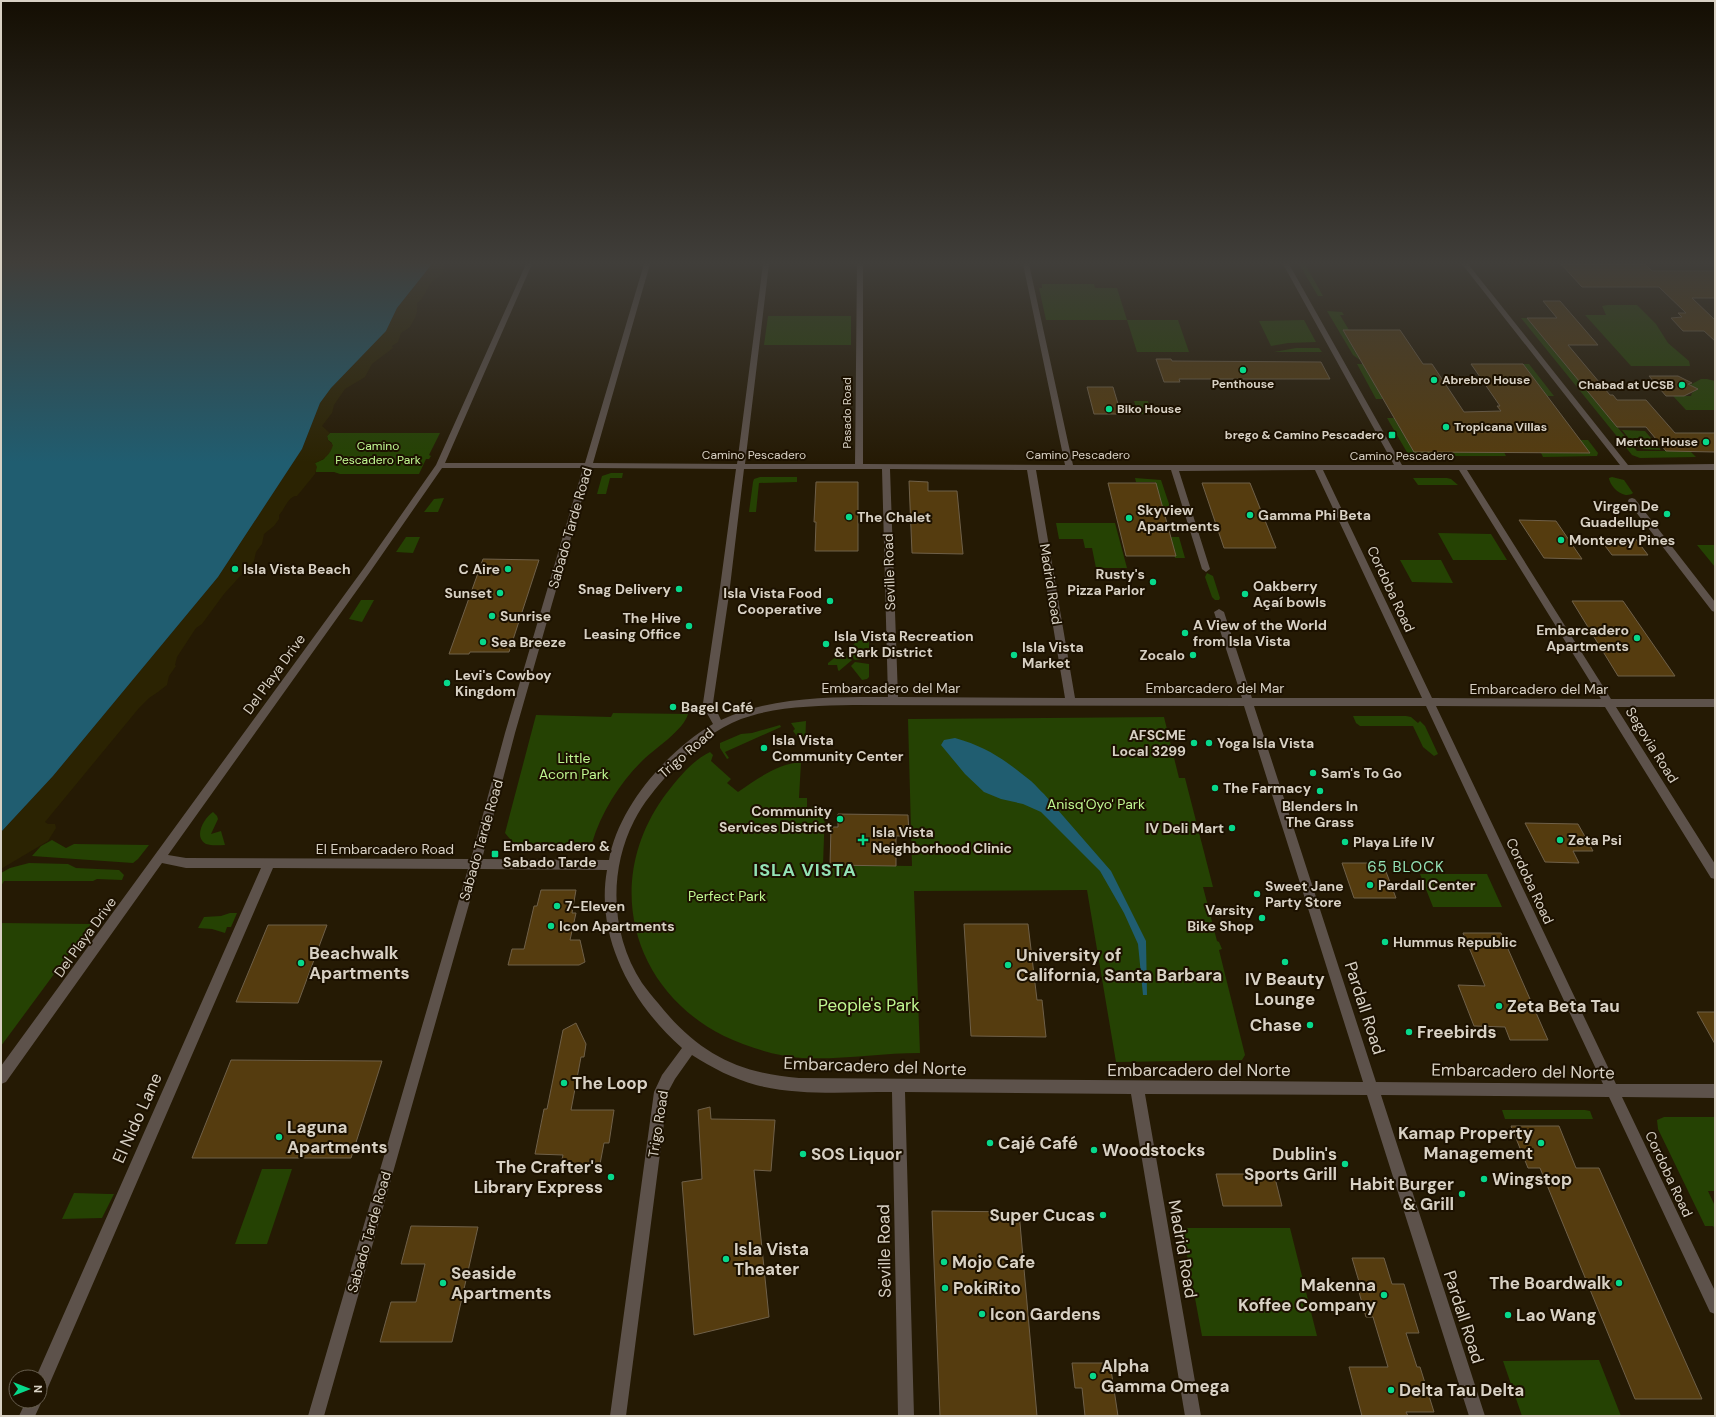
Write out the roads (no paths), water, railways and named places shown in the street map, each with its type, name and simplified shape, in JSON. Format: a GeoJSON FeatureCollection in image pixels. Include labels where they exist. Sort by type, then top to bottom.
{"type":"FeatureCollection","features":[{"type":"Feature","properties":{"kind":"street","name":"Del Playa Drive"},"geometry":{"type":"LineString","coordinates":[[1,1077],[440,465],[500,330]]}},
{"type":"Feature","properties":{"kind":"street","name":"Sabado Tarde Road"},"geometry":{"type":"LineString","coordinates":[[316,1416],[475,864],[507,744],[628,330]]}},
{"type":"Feature","properties":{"kind":"street","name":"Trigo Road"},"geometry":{"type":"LineString","coordinates":[[618,1416],[661,1092],[664,1084],[690,1047],[646,1002],[624,964],[613,929],[610,911],[612,865],[617,847],[630,816],[646,791],[665,768],[679,755],[719,725],[709,708],[708,703],[724,595],[758,330]]}},
{"type":"Feature","properties":{"kind":"street","name":"Pasado Road"},"geometry":{"type":"LineString","coordinates":[[859,467],[860,330]]}},
{"type":"Feature","properties":{"kind":"street"},"geometry":{"type":"LineString","coordinates":[[1040,330],[1069,467]]}},
{"type":"Feature","properties":{"kind":"street"},"geometry":{"type":"LineString","coordinates":[[1323,330],[1400,468]]}},
{"type":"Feature","properties":{"kind":"street"},"geometry":{"type":"LineString","coordinates":[[1517,330],[1626,467]]}},
{"type":"Feature","properties":{"kind":"street","name":"Camino Pescadero"},"geometry":{"type":"LineString","coordinates":[[440,465],[1174,468],[1715,467]]}},
{"type":"Feature","properties":{"kind":"street","name":"Seville Road"},"geometry":{"type":"LineString","coordinates":[[886,467],[894,701]]}},
{"type":"Feature","properties":{"kind":"street","name":"Madrid Road"},"geometry":{"type":"LineString","coordinates":[[1031,467],[1071,702]]}},
{"type":"Feature","properties":{"kind":"street"},"geometry":{"type":"LineString","coordinates":[[1174,468],[1206,569]]}},
{"type":"Feature","properties":{"kind":"street","name":"Cordoba Road"},"geometry":{"type":"LineString","coordinates":[[1318,468],[1715,1307]]}},
{"type":"Feature","properties":{"kind":"street","name":"Segovia Road"},"geometry":{"type":"LineString","coordinates":[[1462,468],[1715,874]]}},
{"type":"Feature","properties":{"kind":"street"},"geometry":{"type":"LineString","coordinates":[[1632,501],[1715,609]]}},
{"type":"Feature","properties":{"kind":"street","name":"Pardall Road"},"geometry":{"type":"LineString","coordinates":[[1219,612],[1477,1416]]}},
{"type":"Feature","properties":{"kind":"street","name":"Embarcadero del Mar"},"geometry":{"type":"LineString","coordinates":[[719,725],[741,716],[786,705],[819,702],[1715,703]]}},
{"type":"Feature","properties":{"kind":"street","name":"El Embarcadero Road"},"geometry":{"type":"LineString","coordinates":[[159,858],[186,863],[612,865]]}},
{"type":"Feature","properties":{"kind":"street","name":"El Nido Lane"},"geometry":{"type":"LineString","coordinates":[[47,1369],[269,864]]}},
{"type":"Feature","properties":{"kind":"street","name":"Embarcadero del Norte"},"geometry":{"type":"LineString","coordinates":[[690,1047],[748,1076],[784,1083],[816,1085],[1715,1091]]}},
{"type":"Feature","properties":{"kind":"street","name":"Seville Road"},"geometry":{"type":"LineString","coordinates":[[898,1086],[906,1416]]}},
{"type":"Feature","properties":{"kind":"street","name":"Madrid Road"},"geometry":{"type":"LineString","coordinates":[[1137,1088],[1193,1416]]}},
{"type":"Feature","properties":{"kind":"water"},"geometry":{"type":"Polygon","coordinates":[[[1,330],[386,330],[331,388],[320,403],[302,449],[218,577],[53,776],[1,832],[1,330]]]}},
{"type":"Feature","properties":{"kind":"water"},"geometry":{"type":"Polygon","coordinates":[[[955,738],[977,746],[995,755],[1031,781],[1111,871],[1146,941],[1147,995],[1143,995],[1138,944],[1124,913],[1100,871],[1041,812],[1023,804],[1001,799],[984,792],[965,774],[941,745],[944,740],[955,738]]]}},
{"type":"Feature","properties":{"kind":"place","name":"Penthouse"},"geometry":{"type":"Point","coordinates":[1243,370]}},
{"type":"Feature","properties":{"kind":"place","name":"Abrebro House"},"geometry":{"type":"Point","coordinates":[1434,380]}},
{"type":"Feature","properties":{"kind":"place","name":"Chabad at UCSB"},"geometry":{"type":"Point","coordinates":[1682,385]}},
{"type":"Feature","properties":{"kind":"place","name":"Biko House"},"geometry":{"type":"Point","coordinates":[1109,409]}},
{"type":"Feature","properties":{"kind":"place","name":"Tropicana Villas"},"geometry":{"type":"Point","coordinates":[1446,427]}},
{"type":"Feature","properties":{"kind":"place","name":"brego & Camino Pescadero"},"geometry":{"type":"Point","coordinates":[1392,435]}},
{"type":"Feature","properties":{"kind":"place","name":"Merton House"},"geometry":{"type":"Point","coordinates":[1706,442]}},
{"type":"Feature","properties":{"kind":"place","name":"Virgen De Guadellupe"},"geometry":{"type":"Point","coordinates":[1667,514]}},
{"type":"Feature","properties":{"kind":"place","name":"Gamma Phi Beta"},"geometry":{"type":"Point","coordinates":[1250,515]}},
{"type":"Feature","properties":{"kind":"place","name":"The Chalet"},"geometry":{"type":"Point","coordinates":[849,517]}},
{"type":"Feature","properties":{"kind":"place","name":"Skyview Apartments"},"geometry":{"type":"Point","coordinates":[1129,518]}},
{"type":"Feature","properties":{"kind":"place","name":"Monterey Pines"},"geometry":{"type":"Point","coordinates":[1561,540]}},
{"type":"Feature","properties":{"kind":"place","name":"Isla Vista Beach"},"geometry":{"type":"Point","coordinates":[235,569]}},
{"type":"Feature","properties":{"kind":"place","name":"C Aire"},"geometry":{"type":"Point","coordinates":[508,569]}},
{"type":"Feature","properties":{"kind":"place","name":"Rusty's Pizza Parlor"},"geometry":{"type":"Point","coordinates":[1153,582]}},
{"type":"Feature","properties":{"kind":"place","name":"Snag Delivery"},"geometry":{"type":"Point","coordinates":[679,589]}},
{"type":"Feature","properties":{"kind":"place","name":"Sunset"},"geometry":{"type":"Point","coordinates":[500,593]}},
{"type":"Feature","properties":{"kind":"place","name":"Oakberry Açaí bowls"},"geometry":{"type":"Point","coordinates":[1245,594]}},
{"type":"Feature","properties":{"kind":"place","name":"Isla Vista Food Cooperative"},"geometry":{"type":"Point","coordinates":[830,601]}},
{"type":"Feature","properties":{"kind":"place","name":"Sunrise"},"geometry":{"type":"Point","coordinates":[492,616]}},
{"type":"Feature","properties":{"kind":"place","name":"The Hive Leasing Office"},"geometry":{"type":"Point","coordinates":[689,626]}},
{"type":"Feature","properties":{"kind":"place","name":"A View of the World from Isla Vista"},"geometry":{"type":"Point","coordinates":[1185,633]}},
{"type":"Feature","properties":{"kind":"place","name":"Embarcadero Apartments"},"geometry":{"type":"Point","coordinates":[1637,638]}},
{"type":"Feature","properties":{"kind":"place","name":"Sea Breeze"},"geometry":{"type":"Point","coordinates":[483,642]}},
{"type":"Feature","properties":{"kind":"place","name":"Isla Vista Recreation & Park District"},"geometry":{"type":"Point","coordinates":[826,644]}},
{"type":"Feature","properties":{"kind":"place","name":"Isla Vista Market"},"geometry":{"type":"Point","coordinates":[1014,655]}},
{"type":"Feature","properties":{"kind":"place","name":"Zocalo"},"geometry":{"type":"Point","coordinates":[1193,655]}},
{"type":"Feature","properties":{"kind":"place","name":"Levi's Cowboy Kingdom"},"geometry":{"type":"Point","coordinates":[447,683]}},
{"type":"Feature","properties":{"kind":"place","name":"Bagel Café"},"geometry":{"type":"Point","coordinates":[673,707]}},
{"type":"Feature","properties":{"kind":"place","name":"AFSCME Local 3299"},"geometry":{"type":"Point","coordinates":[1194,743]}},
{"type":"Feature","properties":{"kind":"place","name":"Yoga Isla Vista"},"geometry":{"type":"Point","coordinates":[1209,743]}},
{"type":"Feature","properties":{"kind":"place","name":"Isla Vista Community Center"},"geometry":{"type":"Point","coordinates":[764,748]}},
{"type":"Feature","properties":{"kind":"place","name":"Sam's To Go"},"geometry":{"type":"Point","coordinates":[1313,773]}},
{"type":"Feature","properties":{"kind":"place","name":"The Farmacy"},"geometry":{"type":"Point","coordinates":[1215,788]}},
{"type":"Feature","properties":{"kind":"place","name":"Blenders In The Grass"},"geometry":{"type":"Point","coordinates":[1320,791]}},
{"type":"Feature","properties":{"kind":"place","name":"Community Services District"},"geometry":{"type":"Point","coordinates":[840,819]}},
{"type":"Feature","properties":{"kind":"place","name":"IV Deli Mart"},"geometry":{"type":"Point","coordinates":[1232,828]}},
{"type":"Feature","properties":{"kind":"place","name":"Isla Vista Neighborhood Clinic"},"geometry":{"type":"Point","coordinates":[863,840]}},
{"type":"Feature","properties":{"kind":"place","name":"Zeta Psi"},"geometry":{"type":"Point","coordinates":[1560,840]}},
{"type":"Feature","properties":{"kind":"place","name":"Playa Life IV"},"geometry":{"type":"Point","coordinates":[1345,842]}},
{"type":"Feature","properties":{"kind":"place","name":"Embarcadero & Sabado Tarde"},"geometry":{"type":"Point","coordinates":[495,854]}},
{"type":"Feature","properties":{"kind":"place","name":"Pardall Center"},"geometry":{"type":"Point","coordinates":[1370,885]}},
{"type":"Feature","properties":{"kind":"place","name":"Sweet Jane Party Store"},"geometry":{"type":"Point","coordinates":[1257,894]}},
{"type":"Feature","properties":{"kind":"place","name":"7-Eleven"},"geometry":{"type":"Point","coordinates":[557,906]}},
{"type":"Feature","properties":{"kind":"place","name":"Varsity Bike Shop"},"geometry":{"type":"Point","coordinates":[1262,918]}},
{"type":"Feature","properties":{"kind":"place","name":"Icon Apartments"},"geometry":{"type":"Point","coordinates":[551,926]}},
{"type":"Feature","properties":{"kind":"place","name":"Hummus Republic"},"geometry":{"type":"Point","coordinates":[1385,942]}},
{"type":"Feature","properties":{"kind":"place","name":"IV Beauty Lounge"},"geometry":{"type":"Point","coordinates":[1285,962]}},
{"type":"Feature","properties":{"kind":"place","name":"Beachwalk Apartments"},"geometry":{"type":"Point","coordinates":[301,963]}},
{"type":"Feature","properties":{"kind":"place","name":"University of California, Santa Barbara"},"geometry":{"type":"Point","coordinates":[1008,965]}},
{"type":"Feature","properties":{"kind":"place","name":"Zeta Beta Tau"},"geometry":{"type":"Point","coordinates":[1499,1006]}},
{"type":"Feature","properties":{"kind":"place","name":"Chase"},"geometry":{"type":"Point","coordinates":[1310,1025]}},
{"type":"Feature","properties":{"kind":"place","name":"Freebirds"},"geometry":{"type":"Point","coordinates":[1409,1032]}},
{"type":"Feature","properties":{"kind":"place","name":"The Loop"},"geometry":{"type":"Point","coordinates":[564,1083]}},
{"type":"Feature","properties":{"kind":"place","name":"Laguna Apartments"},"geometry":{"type":"Point","coordinates":[279,1137]}},
{"type":"Feature","properties":{"kind":"place","name":"Cajé Café"},"geometry":{"type":"Point","coordinates":[990,1143]}},
{"type":"Feature","properties":{"kind":"place","name":"Kamap Property Management"},"geometry":{"type":"Point","coordinates":[1541,1143]}},
{"type":"Feature","properties":{"kind":"place","name":"Woodstocks"},"geometry":{"type":"Point","coordinates":[1094,1150]}},
{"type":"Feature","properties":{"kind":"place","name":"SOS Liquor"},"geometry":{"type":"Point","coordinates":[803,1154]}},
{"type":"Feature","properties":{"kind":"place","name":"Dublin's Sports Grill"},"geometry":{"type":"Point","coordinates":[1345,1164]}},
{"type":"Feature","properties":{"kind":"place","name":"The Crafter's Library Express"},"geometry":{"type":"Point","coordinates":[611,1177]}},
{"type":"Feature","properties":{"kind":"place","name":"Wingstop"},"geometry":{"type":"Point","coordinates":[1484,1179]}},
{"type":"Feature","properties":{"kind":"place","name":"Habit Burger & Grill"},"geometry":{"type":"Point","coordinates":[1462,1194]}},
{"type":"Feature","properties":{"kind":"place","name":"Super Cucas"},"geometry":{"type":"Point","coordinates":[1103,1215]}},
{"type":"Feature","properties":{"kind":"place","name":"Isla Vista Theater"},"geometry":{"type":"Point","coordinates":[726,1259]}},
{"type":"Feature","properties":{"kind":"place","name":"Mojo Cafe"},"geometry":{"type":"Point","coordinates":[944,1262]}},
{"type":"Feature","properties":{"kind":"place","name":"Seaside Apartments"},"geometry":{"type":"Point","coordinates":[443,1283]}},
{"type":"Feature","properties":{"kind":"place","name":"The Boardwalk"},"geometry":{"type":"Point","coordinates":[1619,1283]}},
{"type":"Feature","properties":{"kind":"place","name":"PokiRito"},"geometry":{"type":"Point","coordinates":[945,1288]}},
{"type":"Feature","properties":{"kind":"place","name":"Makenna Koffee Company"},"geometry":{"type":"Point","coordinates":[1384,1295]}},
{"type":"Feature","properties":{"kind":"place","name":"Icon Gardens"},"geometry":{"type":"Point","coordinates":[982,1314]}},
{"type":"Feature","properties":{"kind":"place","name":"Lao Wang"},"geometry":{"type":"Point","coordinates":[1508,1315]}},
{"type":"Feature","properties":{"kind":"place","name":"Alpha Gamma Omega"},"geometry":{"type":"Point","coordinates":[1093,1376]}},
{"type":"Feature","properties":{"kind":"place","name":"Delta Tau Delta"},"geometry":{"type":"Point","coordinates":[1391,1390]}},
{"type":"Feature","properties":{"kind":"district","name":"65 BLOCK"},"geometry":{"type":"Point","coordinates":[1406,867]}},
{"type":"Feature","properties":{"kind":"district","name":"ISLA VISTA"},"geometry":{"type":"Point","coordinates":[805,870]}},
{"type":"Feature","properties":{"kind":"park label","name":"Camino Pescadero Park"},"geometry":{"type":"Point","coordinates":[378,453]}},
{"type":"Feature","properties":{"kind":"park label","name":"Little Acorn Park"},"geometry":{"type":"Point","coordinates":[574,766]}},
{"type":"Feature","properties":{"kind":"park label","name":"Anisq'Oyo' Park"},"geometry":{"type":"Point","coordinates":[1096,804]}},
{"type":"Feature","properties":{"kind":"park label","name":"Perfect Park"},"geometry":{"type":"Point","coordinates":[727,896]}},
{"type":"Feature","properties":{"kind":"park label","name":"People's Park"},"geometry":{"type":"Point","coordinates":[869,1005]}}]}
